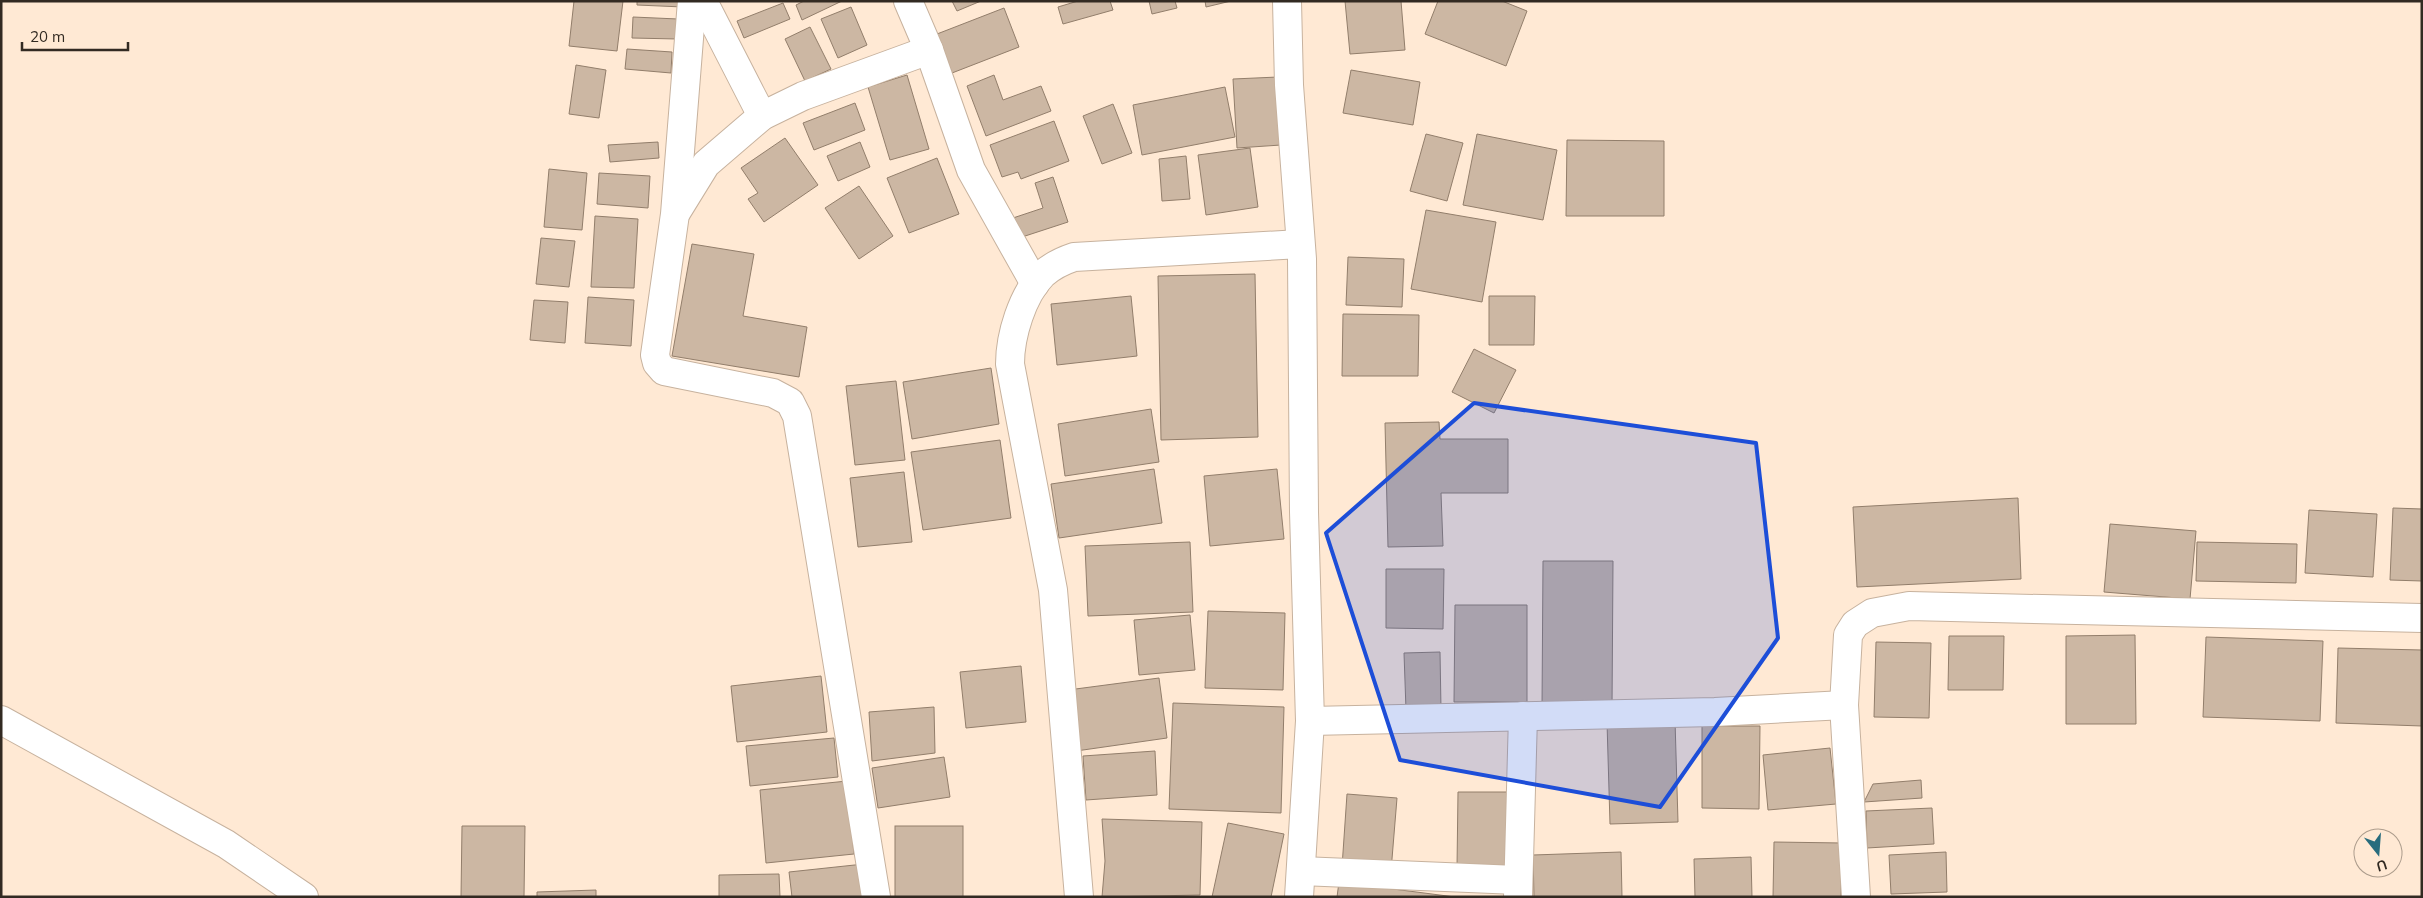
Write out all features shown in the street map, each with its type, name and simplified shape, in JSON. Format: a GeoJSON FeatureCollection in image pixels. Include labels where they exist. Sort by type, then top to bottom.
{"type":"FeatureCollection","features":[{"type":"Feature","properties":{"kind":"street"},"geometry":{"type":"LineString","coordinates":[[692,1],[675,214],[655,355],[657,363],[664,371],[774,393],[790,402],[797,416],[876,897]]}},
{"type":"Feature","properties":{"kind":"street"},"geometry":{"type":"LineString","coordinates":[[703,1],[762,116]]}},
{"type":"Feature","properties":{"kind":"street"},"geometry":{"type":"LineString","coordinates":[[908,1],[929,50],[971,170],[1035,284]]}},
{"type":"Feature","properties":{"kind":"street"},"geometry":{"type":"LineString","coordinates":[[1287,1],[1300,244],[1310,721],[1300,884],[1518,888],[1523,716]]}},
{"type":"Feature","properties":{"kind":"street"},"geometry":{"type":"LineString","coordinates":[[675,214],[706,164],[762,116],[803,96],[929,50]]}},
{"type":"Feature","properties":{"kind":"street"},"geometry":{"type":"LineString","coordinates":[[1079,897],[1052,590],[1010,364],[1010,346],[1014,327],[1035,284],[1044,273],[1059,262],[1074,257],[1300,244]]}},
{"type":"Feature","properties":{"kind":"street"},"geometry":{"type":"LineString","coordinates":[[1856,897],[1844,704],[1848,636],[1855,624],[1872,613],[1909,606],[2422,618]]}},
{"type":"Feature","properties":{"kind":"street"},"geometry":{"type":"LineString","coordinates":[[1310,721],[1715,712],[1844,704]]}},
{"type":"Feature","properties":{"kind":"street"},"geometry":{"type":"LineString","coordinates":[[1,720],[226,844],[304,897]]}},
{"type":"Feature","properties":{"kind":"highlighted area"},"geometry":{"type":"Polygon","coordinates":[[[1474,403],[1756,443],[1778,638],[1660,807],[1400,760],[1326,533],[1474,403]]]}},
{"type":"Feature","properties":{"kind":"building"},"geometry":{"type":"Polygon","coordinates":[[[574,1],[623,1],[617,51],[569,46],[574,1]]]}},
{"type":"Feature","properties":{"kind":"building"},"geometry":{"type":"Polygon","coordinates":[[[637,1],[684,1],[683,7],[637,5],[637,1]]]}},
{"type":"Feature","properties":{"kind":"building"},"geometry":{"type":"Polygon","coordinates":[[[804,1],[842,1],[802,20],[796,5],[804,1]]]}},
{"type":"Feature","properties":{"kind":"building"},"geometry":{"type":"Polygon","coordinates":[[[952,1],[981,1],[957,11],[952,1]]]}},
{"type":"Feature","properties":{"kind":"building"},"geometry":{"type":"Polygon","coordinates":[[[1078,1],[1110,1],[1113,10],[1063,24],[1058,7],[1078,1]]]}},
{"type":"Feature","properties":{"kind":"building"},"geometry":{"type":"Polygon","coordinates":[[[1149,1],[1175,1],[1177,8],[1152,14],[1149,1]]]}},
{"type":"Feature","properties":{"kind":"building"},"geometry":{"type":"Polygon","coordinates":[[[1205,1],[1231,1],[1206,7],[1205,1]]]}},
{"type":"Feature","properties":{"kind":"building"},"geometry":{"type":"Polygon","coordinates":[[[1345,1],[1401,1],[1405,50],[1350,54],[1345,1]]]}},
{"type":"Feature","properties":{"kind":"building"},"geometry":{"type":"Polygon","coordinates":[[[1438,1],[1502,1],[1527,11],[1506,66],[1425,34],[1438,1]]]}},
{"type":"Feature","properties":{"kind":"building"},"geometry":{"type":"Polygon","coordinates":[[[783,3],[790,19],[744,38],[737,21],[783,3]]]}},
{"type":"Feature","properties":{"kind":"building"},"geometry":{"type":"Polygon","coordinates":[[[851,7],[867,45],[838,58],[821,19],[851,7]]]}},
{"type":"Feature","properties":{"kind":"building"},"geometry":{"type":"Polygon","coordinates":[[[1004,8],[1019,47],[952,73],[937,34],[1004,8]]]}},
{"type":"Feature","properties":{"kind":"building"},"geometry":{"type":"Polygon","coordinates":[[[633,17],[678,19],[677,39],[632,38],[633,17]]]}},
{"type":"Feature","properties":{"kind":"building"},"geometry":{"type":"Polygon","coordinates":[[[810,27],[831,69],[805,81],[785,39],[810,27]]]}},
{"type":"Feature","properties":{"kind":"building"},"geometry":{"type":"Polygon","coordinates":[[[627,49],[672,52],[671,73],[625,69],[627,49]]]}},
{"type":"Feature","properties":{"kind":"building"},"geometry":{"type":"Polygon","coordinates":[[[576,65],[606,70],[599,118],[569,114],[576,65]]]}},
{"type":"Feature","properties":{"kind":"building"},"geometry":{"type":"Polygon","coordinates":[[[1351,70],[1420,82],[1413,125],[1343,113],[1351,70]]]}},
{"type":"Feature","properties":{"kind":"building"},"geometry":{"type":"Polygon","coordinates":[[[907,75],[929,149],[890,160],[868,87],[907,75]]]}},
{"type":"Feature","properties":{"kind":"building"},"geometry":{"type":"Polygon","coordinates":[[[994,75],[1003,100],[1041,86],[1051,111],[986,136],[967,86],[994,75]]]}},
{"type":"Feature","properties":{"kind":"building"},"geometry":{"type":"Polygon","coordinates":[[[1278,77],[1281,145],[1237,148],[1233,79],[1278,77]]]}},
{"type":"Feature","properties":{"kind":"building"},"geometry":{"type":"Polygon","coordinates":[[[1225,87],[1235,137],[1142,155],[1133,105],[1225,87]]]}},
{"type":"Feature","properties":{"kind":"building"},"geometry":{"type":"Polygon","coordinates":[[[855,103],[865,130],[814,150],[803,123],[855,103]]]}},
{"type":"Feature","properties":{"kind":"building"},"geometry":{"type":"Polygon","coordinates":[[[1113,104],[1132,153],[1102,164],[1083,116],[1113,104]]]}},
{"type":"Feature","properties":{"kind":"building"},"geometry":{"type":"Polygon","coordinates":[[[1054,121],[1069,161],[1021,179],[1018,172],[1002,177],[990,145],[1054,121]]]}},
{"type":"Feature","properties":{"kind":"building"},"geometry":{"type":"Polygon","coordinates":[[[1426,134],[1463,143],[1447,201],[1410,191],[1426,134]]]}},
{"type":"Feature","properties":{"kind":"building"},"geometry":{"type":"Polygon","coordinates":[[[1477,134],[1557,150],[1543,220],[1463,205],[1477,134]]]}},
{"type":"Feature","properties":{"kind":"building"},"geometry":{"type":"Polygon","coordinates":[[[785,138],[818,185],[764,222],[748,199],[758,193],[741,168],[785,138]]]}},
{"type":"Feature","properties":{"kind":"building"},"geometry":{"type":"Polygon","coordinates":[[[1567,140],[1664,141],[1664,216],[1566,216],[1567,140]]]}},
{"type":"Feature","properties":{"kind":"building"},"geometry":{"type":"Polygon","coordinates":[[[658,142],[659,158],[610,162],[608,145],[658,142]]]}},
{"type":"Feature","properties":{"kind":"building"},"geometry":{"type":"Polygon","coordinates":[[[860,142],[870,167],[838,181],[827,156],[860,142]]]}},
{"type":"Feature","properties":{"kind":"building"},"geometry":{"type":"Polygon","coordinates":[[[1250,148],[1258,207],[1206,215],[1198,155],[1250,148]]]}},
{"type":"Feature","properties":{"kind":"building"},"geometry":{"type":"Polygon","coordinates":[[[1186,156],[1190,199],[1162,201],[1159,159],[1186,156]]]}},
{"type":"Feature","properties":{"kind":"building"},"geometry":{"type":"Polygon","coordinates":[[[937,158],[959,214],[909,233],[887,178],[937,158]]]}},
{"type":"Feature","properties":{"kind":"building"},"geometry":{"type":"Polygon","coordinates":[[[549,169],[587,173],[582,230],[544,227],[549,169]]]}},
{"type":"Feature","properties":{"kind":"building"},"geometry":{"type":"Polygon","coordinates":[[[599,173],[650,176],[648,208],[597,204],[599,173]]]}},
{"type":"Feature","properties":{"kind":"building"},"geometry":{"type":"Polygon","coordinates":[[[1053,177],[1068,222],[1019,238],[1013,218],[1043,208],[1035,183],[1053,177]]]}},
{"type":"Feature","properties":{"kind":"building"},"geometry":{"type":"Polygon","coordinates":[[[859,186],[893,236],[859,259],[825,208],[859,186]]]}},
{"type":"Feature","properties":{"kind":"building"},"geometry":{"type":"Polygon","coordinates":[[[1426,210],[1496,222],[1482,302],[1411,289],[1426,210]]]}},
{"type":"Feature","properties":{"kind":"building"},"geometry":{"type":"Polygon","coordinates":[[[595,216],[638,219],[634,288],[591,287],[595,216]]]}},
{"type":"Feature","properties":{"kind":"building"},"geometry":{"type":"Polygon","coordinates":[[[541,238],[575,241],[569,287],[536,284],[541,238]]]}},
{"type":"Feature","properties":{"kind":"building"},"geometry":{"type":"Polygon","coordinates":[[[692,244],[754,254],[743,316],[807,327],[799,377],[672,356],[692,244]]]}},
{"type":"Feature","properties":{"kind":"building"},"geometry":{"type":"Polygon","coordinates":[[[1348,257],[1404,259],[1402,307],[1346,305],[1348,257]]]}},
{"type":"Feature","properties":{"kind":"building"},"geometry":{"type":"Polygon","coordinates":[[[1255,274],[1258,437],[1161,440],[1158,276],[1255,274]]]}},
{"type":"Feature","properties":{"kind":"building"},"geometry":{"type":"Polygon","coordinates":[[[1131,296],[1137,356],[1057,365],[1051,304],[1131,296]]]}},
{"type":"Feature","properties":{"kind":"building"},"geometry":{"type":"Polygon","coordinates":[[[1489,296],[1535,296],[1534,345],[1489,345],[1489,296]]]}},
{"type":"Feature","properties":{"kind":"building"},"geometry":{"type":"Polygon","coordinates":[[[588,297],[634,300],[631,346],[585,343],[588,297]]]}},
{"type":"Feature","properties":{"kind":"building"},"geometry":{"type":"Polygon","coordinates":[[[534,300],[568,302],[565,343],[530,340],[534,300]]]}},
{"type":"Feature","properties":{"kind":"building"},"geometry":{"type":"Polygon","coordinates":[[[1343,314],[1419,315],[1418,376],[1342,376],[1343,314]]]}},
{"type":"Feature","properties":{"kind":"building"},"geometry":{"type":"Polygon","coordinates":[[[1474,349],[1516,370],[1494,413],[1452,392],[1474,349]]]}},
{"type":"Feature","properties":{"kind":"building"},"geometry":{"type":"Polygon","coordinates":[[[991,368],[999,424],[912,439],[903,382],[991,368]]]}},
{"type":"Feature","properties":{"kind":"building"},"geometry":{"type":"Polygon","coordinates":[[[896,381],[905,460],[855,465],[846,386],[896,381]]]}},
{"type":"Feature","properties":{"kind":"building"},"geometry":{"type":"Polygon","coordinates":[[[1151,409],[1159,462],[1065,476],[1058,424],[1151,409]]]}},
{"type":"Feature","properties":{"kind":"building"},"geometry":{"type":"Polygon","coordinates":[[[1439,422],[1440,439],[1508,439],[1508,493],[1441,493],[1443,546],[1388,547],[1385,423],[1439,422]]]}},
{"type":"Feature","properties":{"kind":"building"},"geometry":{"type":"Polygon","coordinates":[[[1000,440],[1011,518],[923,530],[911,452],[1000,440]]]}},
{"type":"Feature","properties":{"kind":"building"},"geometry":{"type":"Polygon","coordinates":[[[1154,469],[1162,523],[1059,538],[1051,484],[1154,469]]]}},
{"type":"Feature","properties":{"kind":"building"},"geometry":{"type":"Polygon","coordinates":[[[1277,469],[1284,539],[1210,546],[1204,476],[1277,469]]]}},
{"type":"Feature","properties":{"kind":"building"},"geometry":{"type":"Polygon","coordinates":[[[904,472],[912,542],[858,547],[850,478],[904,472]]]}},
{"type":"Feature","properties":{"kind":"building"},"geometry":{"type":"Polygon","coordinates":[[[2018,498],[2021,579],[1857,587],[1853,507],[2018,498]]]}},
{"type":"Feature","properties":{"kind":"building"},"geometry":{"type":"Polygon","coordinates":[[[2393,508],[2422,509],[2422,581],[2390,580],[2393,508]]]}},
{"type":"Feature","properties":{"kind":"building"},"geometry":{"type":"Polygon","coordinates":[[[2309,510],[2377,514],[2373,577],[2305,573],[2309,510]]]}},
{"type":"Feature","properties":{"kind":"building"},"geometry":{"type":"Polygon","coordinates":[[[2110,524],[2196,531],[2190,599],[2104,592],[2110,524]]]}},
{"type":"Feature","properties":{"kind":"building"},"geometry":{"type":"Polygon","coordinates":[[[1190,542],[1193,612],[1088,616],[1085,546],[1190,542]]]}},
{"type":"Feature","properties":{"kind":"building"},"geometry":{"type":"Polygon","coordinates":[[[2197,542],[2297,544],[2296,583],[2196,581],[2197,542]]]}},
{"type":"Feature","properties":{"kind":"building"},"geometry":{"type":"Polygon","coordinates":[[[1543,561],[1613,561],[1612,708],[1542,707],[1543,561]]]}},
{"type":"Feature","properties":{"kind":"building"},"geometry":{"type":"Polygon","coordinates":[[[1386,569],[1444,569],[1443,629],[1386,628],[1386,569]]]}},
{"type":"Feature","properties":{"kind":"building"},"geometry":{"type":"Polygon","coordinates":[[[1455,605],[1527,605],[1527,702],[1454,702],[1455,605]]]}},
{"type":"Feature","properties":{"kind":"building"},"geometry":{"type":"Polygon","coordinates":[[[1208,611],[1285,613],[1283,690],[1205,688],[1208,611]]]}},
{"type":"Feature","properties":{"kind":"building"},"geometry":{"type":"Polygon","coordinates":[[[1190,615],[1195,670],[1139,675],[1134,620],[1190,615]]]}},
{"type":"Feature","properties":{"kind":"building"},"geometry":{"type":"Polygon","coordinates":[[[2135,635],[2136,724],[2066,724],[2066,636],[2135,635]]]}},
{"type":"Feature","properties":{"kind":"building"},"geometry":{"type":"Polygon","coordinates":[[[1949,636],[2004,636],[2003,690],[1948,690],[1949,636]]]}},
{"type":"Feature","properties":{"kind":"building"},"geometry":{"type":"Polygon","coordinates":[[[2206,637],[2323,641],[2320,721],[2203,717],[2206,637]]]}},
{"type":"Feature","properties":{"kind":"building"},"geometry":{"type":"Polygon","coordinates":[[[1876,642],[1931,643],[1929,718],[1874,717],[1876,642]]]}},
{"type":"Feature","properties":{"kind":"building"},"geometry":{"type":"Polygon","coordinates":[[[2338,648],[2422,650],[2422,726],[2336,723],[2338,648]]]}},
{"type":"Feature","properties":{"kind":"building"},"geometry":{"type":"Polygon","coordinates":[[[1440,652],[1441,709],[1406,710],[1404,653],[1440,652]]]}},
{"type":"Feature","properties":{"kind":"building"},"geometry":{"type":"Polygon","coordinates":[[[1021,666],[1026,722],[966,728],[960,672],[1021,666]]]}},
{"type":"Feature","properties":{"kind":"building"},"geometry":{"type":"Polygon","coordinates":[[[821,676],[827,732],[737,742],[731,686],[821,676]]]}},
{"type":"Feature","properties":{"kind":"building"},"geometry":{"type":"Polygon","coordinates":[[[1159,678],[1167,738],[1076,751],[1068,690],[1159,678]]]}},
{"type":"Feature","properties":{"kind":"building"},"geometry":{"type":"Polygon","coordinates":[[[1173,703],[1284,707],[1281,813],[1169,809],[1173,703]]]}},
{"type":"Feature","properties":{"kind":"building"},"geometry":{"type":"Polygon","coordinates":[[[934,707],[935,753],[872,761],[869,712],[934,707]]]}},
{"type":"Feature","properties":{"kind":"building"},"geometry":{"type":"Polygon","coordinates":[[[1675,720],[1678,822],[1610,824],[1607,722],[1675,720]]]}},
{"type":"Feature","properties":{"kind":"building"},"geometry":{"type":"Polygon","coordinates":[[[1702,726],[1760,726],[1759,809],[1702,808],[1702,726]]]}},
{"type":"Feature","properties":{"kind":"building"},"geometry":{"type":"Polygon","coordinates":[[[834,738],[838,777],[750,786],[746,746],[834,738]]]}},
{"type":"Feature","properties":{"kind":"building"},"geometry":{"type":"Polygon","coordinates":[[[1830,748],[1836,804],[1768,810],[1763,755],[1830,748]]]}},
{"type":"Feature","properties":{"kind":"building"},"geometry":{"type":"Polygon","coordinates":[[[1155,751],[1157,795],[1086,800],[1083,756],[1155,751]]]}},
{"type":"Feature","properties":{"kind":"building"},"geometry":{"type":"Polygon","coordinates":[[[944,757],[950,797],[878,808],[872,768],[944,757]]]}},
{"type":"Feature","properties":{"kind":"building"},"geometry":{"type":"Polygon","coordinates":[[[1921,780],[1922,798],[1864,802],[1873,784],[1921,780]]]}},
{"type":"Feature","properties":{"kind":"building"},"geometry":{"type":"Polygon","coordinates":[[[847,781],[854,854],[766,863],[760,790],[847,781]]]}},
{"type":"Feature","properties":{"kind":"building"},"geometry":{"type":"Polygon","coordinates":[[[1458,792],[1509,792],[1509,867],[1457,867],[1458,792]]]}},
{"type":"Feature","properties":{"kind":"building"},"geometry":{"type":"Polygon","coordinates":[[[1347,794],[1397,798],[1391,871],[1342,867],[1347,794]]]}},
{"type":"Feature","properties":{"kind":"building"},"geometry":{"type":"Polygon","coordinates":[[[1932,808],[1934,844],[1867,848],[1866,811],[1932,808]]]}},
{"type":"Feature","properties":{"kind":"building"},"geometry":{"type":"Polygon","coordinates":[[[1102,819],[1202,822],[1200,895],[1102,897],[1105,861],[1102,819]]]}},
{"type":"Feature","properties":{"kind":"building"},"geometry":{"type":"Polygon","coordinates":[[[1228,823],[1284,834],[1271,897],[1212,897],[1228,823]]]}},
{"type":"Feature","properties":{"kind":"building"},"geometry":{"type":"Polygon","coordinates":[[[462,826],[525,826],[524,897],[461,897],[462,826]]]}},
{"type":"Feature","properties":{"kind":"building"},"geometry":{"type":"Polygon","coordinates":[[[895,826],[963,826],[963,897],[895,897],[895,826]]]}},
{"type":"Feature","properties":{"kind":"building"},"geometry":{"type":"Polygon","coordinates":[[[1774,842],[1842,843],[1841,897],[1773,897],[1774,842]]]}},
{"type":"Feature","properties":{"kind":"building"},"geometry":{"type":"Polygon","coordinates":[[[1621,852],[1622,897],[1534,897],[1533,855],[1621,852]]]}},
{"type":"Feature","properties":{"kind":"building"},"geometry":{"type":"Polygon","coordinates":[[[1946,852],[1947,892],[1891,894],[1889,855],[1946,852]]]}},
{"type":"Feature","properties":{"kind":"building"},"geometry":{"type":"Polygon","coordinates":[[[1751,857],[1752,897],[1695,897],[1694,859],[1751,857]]]}},
{"type":"Feature","properties":{"kind":"building"},"geometry":{"type":"Polygon","coordinates":[[[864,864],[867,897],[792,897],[789,872],[864,864]]]}},
{"type":"Feature","properties":{"kind":"building"},"geometry":{"type":"Polygon","coordinates":[[[779,874],[780,897],[719,897],[719,875],[779,874]]]}},
{"type":"Feature","properties":{"kind":"building"},"geometry":{"type":"Polygon","coordinates":[[[1339,882],[1455,897],[1337,897],[1339,882]]]}},
{"type":"Feature","properties":{"kind":"building"},"geometry":{"type":"Polygon","coordinates":[[[596,890],[596,897],[537,897],[537,892],[596,890]]]}}]}
